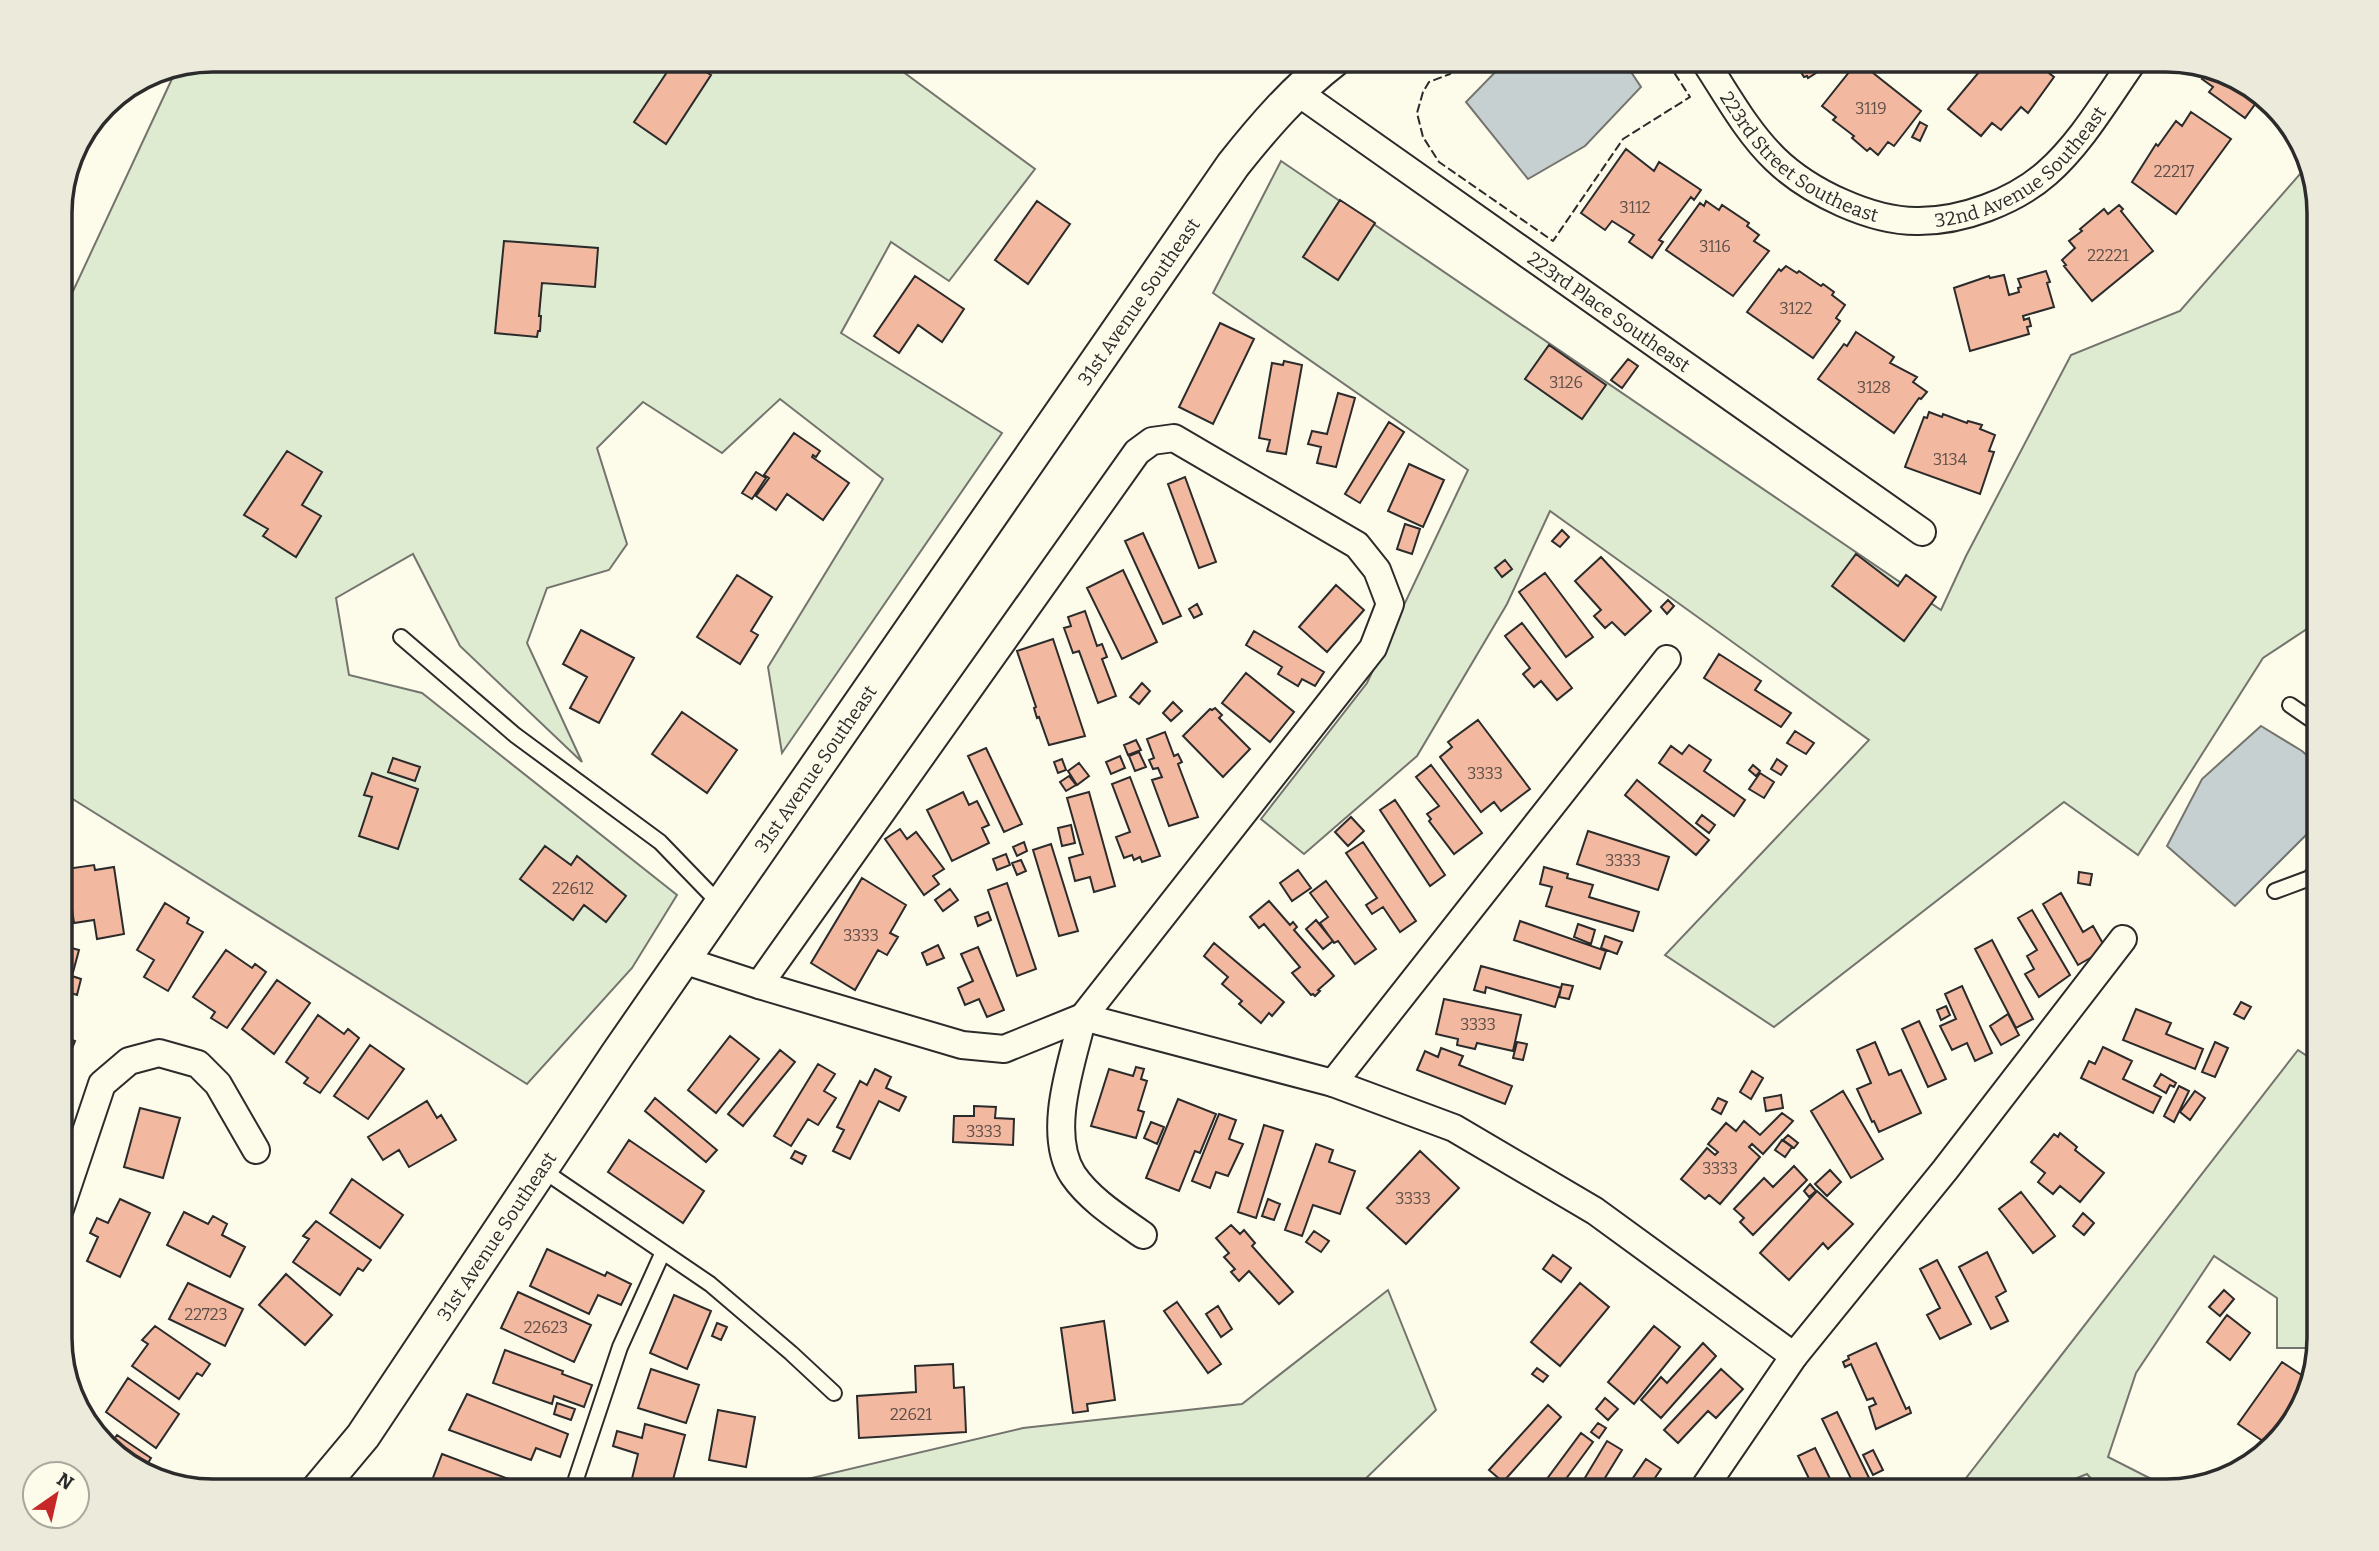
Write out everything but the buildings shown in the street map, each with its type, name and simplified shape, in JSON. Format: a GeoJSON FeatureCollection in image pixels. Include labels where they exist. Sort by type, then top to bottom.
{"type":"FeatureCollection","features":[{"type":"Feature","properties":{"kind":"street","name":"31st Avenue Southeast"},"geometry":{"type":"LineString","coordinates":[[328,1479],[363,1436],[683,960],[1214,192],[1260,131],[1296,91],[1319,72]]}},
{"type":"Feature","properties":{"kind":"street","name":"223rd Street Southeast"},"geometry":{"type":"LineString","coordinates":[[1712,72],[1758,140],[1773,158],[1796,177],[1821,194],[1843,204],[1892,218],[1918,222]]}},
{"type":"Feature","properties":{"kind":"street","name":"32nd Avenue Southeast"},"geometry":{"type":"LineString","coordinates":[[1918,222],[1948,218],[1997,203],[2046,175],[2070,150],[2125,72]]}},
{"type":"Feature","properties":{"kind":"street","name":"223rd Place Southeast"},"geometry":{"type":"LineString","coordinates":[[1296,91],[1922,532]]}},
{"type":"Feature","properties":{"kind":"street"},"geometry":{"type":"LineString","coordinates":[[759,985],[1137,452],[1152,440],[1174,438],[1357,545],[1377,569],[1390,604],[1373,648],[1083,1017],[1065,1094],[1060,1138],[1073,1174],[1102,1206],[1143,1235]]}},
{"type":"Feature","properties":{"kind":"street"},"geometry":{"type":"LineString","coordinates":[[1333,1083],[1667,659]]}},
{"type":"Feature","properties":{"kind":"street"},"geometry":{"type":"LineString","coordinates":[[1711,1479],[1794,1356],[1945,1170],[2123,939]]}},
{"type":"Feature","properties":{"kind":"street"},"geometry":{"type":"LineString","coordinates":[[683,960],[962,1045],[1003,1049],[1083,1017],[1333,1083],[1454,1128],[1595,1211],[1794,1356]]}},
{"type":"Feature","properties":{"kind":"street"},"geometry":{"type":"LineString","coordinates":[[72,1173],[102,1084],[130,1061],[159,1053],[198,1064],[218,1084],[256,1150]]}},
{"type":"Feature","properties":{"kind":"lane"},"geometry":{"type":"LineString","coordinates":[[401,637],[515,735],[660,842],[721,905]]}},
{"type":"Feature","properties":{"kind":"lane"},"geometry":{"type":"LineString","coordinates":[[2290,705],[2307,717]]}},
{"type":"Feature","properties":{"kind":"lane"},"geometry":{"type":"LineString","coordinates":[[2275,891],[2307,879]]}},
{"type":"Feature","properties":{"kind":"lane"},"geometry":{"type":"LineString","coordinates":[[541,1169],[710,1284],[834,1393]]}},
{"type":"Feature","properties":{"kind":"lane"},"geometry":{"type":"LineString","coordinates":[[576,1479],[620,1347],[663,1252]]}},
{"type":"Feature","properties":{"kind":"green space"},"geometry":{"type":"Polygon","coordinates":[[[903,72],[1035,169],[949,281],[891,242],[841,333],[1002,433],[782,753],[768,667],[883,479],[780,399],[722,453],[643,402],[597,448],[627,544],[609,570],[547,588],[527,643],[582,762],[460,646],[413,554],[336,598],[349,675],[422,693],[677,895],[632,968],[527,1084],[72,799],[72,293],[173,78],[194,73],[903,72]]]}},
{"type":"Feature","properties":{"kind":"green space"},"geometry":{"type":"Polygon","coordinates":[[[1281,161],[1941,610],[1966,556],[2071,355],[2180,311],[2301,173],[2307,213],[2307,629],[2263,658],[2138,855],[2064,802],[1774,1027],[1665,955],[1869,740],[1550,511],[1507,604],[1417,756],[1304,854],[1261,819],[1367,683],[1468,470],[1213,293],[1281,161]]]}},
{"type":"Feature","properties":{"kind":"green space"},"geometry":{"type":"Polygon","coordinates":[[[2298,1050],[2307,1056],[2306,1348],[2277,1348],[2277,1298],[2214,1256],[2136,1373],[2108,1457],[2151,1479],[2091,1479],[2087,1474],[2075,1479],[1965,1479],[2298,1050]]]}},
{"type":"Feature","properties":{"kind":"green space"},"geometry":{"type":"Polygon","coordinates":[[[1388,1290],[1436,1410],[1365,1479],[808,1479],[1023,1428],[1242,1404],[1388,1290]]]}},
{"type":"Feature","properties":{"kind":"shaded area"},"geometry":{"type":"Polygon","coordinates":[[[1495,72],[1631,72],[1641,87],[1585,146],[1528,179],[1466,102],[1495,72]]]}},
{"type":"Feature","properties":{"kind":"shaded area"},"geometry":{"type":"Polygon","coordinates":[[[2261,726],[2307,755],[2307,834],[2235,906],[2167,846],[2202,779],[2261,726]]]}},
{"type":"Feature","properties":{"kind":"fence"},"geometry":{"type":"LineString","coordinates":[[1451,72],[1429,82],[1423,92],[1417,113],[1423,137],[1439,162],[1553,241],[1623,139],[1690,97],[1674,72]]}}]}
